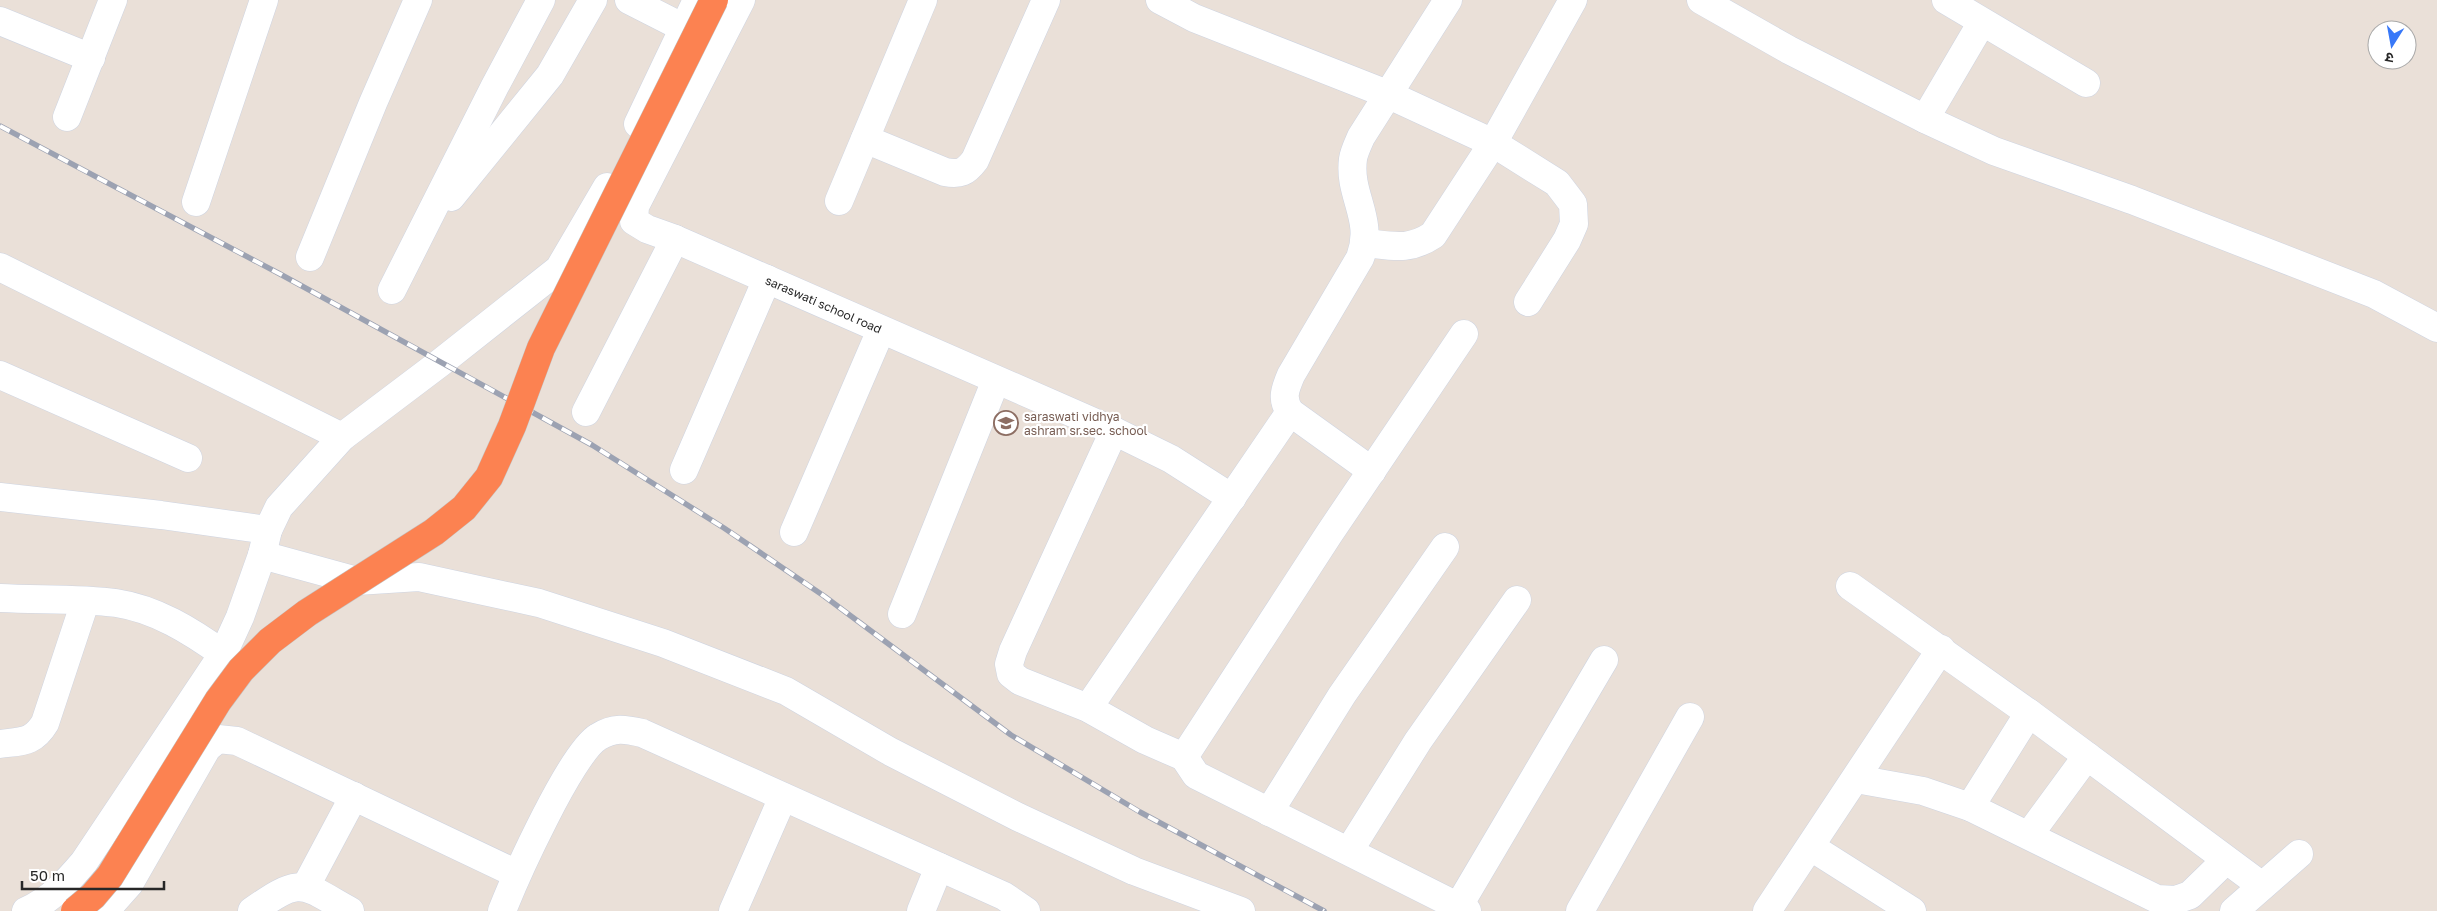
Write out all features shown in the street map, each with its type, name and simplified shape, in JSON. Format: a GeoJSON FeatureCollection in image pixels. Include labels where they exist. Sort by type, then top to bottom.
{"type":"FeatureCollection","features":[{"type":"Feature","properties":{"kind":"highway"},"geometry":{"type":"LineString","coordinates":[[75,911],[110,876],[218,701],[241,670],[270,641],[307,613],[434,532],[464,508],[489,477],[512,426],[541,348],[714,0]]}},
{"type":"Feature","properties":{"kind":"street"},"geometry":{"type":"LineString","coordinates":[[67,117],[113,0]]}},
{"type":"Feature","properties":{"kind":"street"},"geometry":{"type":"LineString","coordinates":[[196,202],[264,0]]}},
{"type":"Feature","properties":{"kind":"street"},"geometry":{"type":"LineString","coordinates":[[310,257],[373,103],[418,0]]}},
{"type":"Feature","properties":{"kind":"street"},"geometry":{"type":"LineString","coordinates":[[392,290],[541,0]]}},
{"type":"Feature","properties":{"kind":"street"},"geometry":{"type":"LineString","coordinates":[[429,216],[453,196],[550,75],[592,0]]}},
{"type":"Feature","properties":{"kind":"street"},"geometry":{"type":"LineString","coordinates":[[629,0],[684,28]]}},
{"type":"Feature","properties":{"kind":"street"},"geometry":{"type":"LineString","coordinates":[[26,911],[39,906],[61,889],[84,862],[223,654],[240,617],[279,507],[342,437],[559,269],[599,205],[697,0]]}},
{"type":"Feature","properties":{"kind":"street","name":"saraswati school road"},"geometry":{"type":"LineString","coordinates":[[741,0],[635,206],[634,221],[647,229],[675,239],[1114,431],[1171,459],[1232,498]]}},
{"type":"Feature","properties":{"kind":"street"},"geometry":{"type":"LineString","coordinates":[[840,201],[923,0]]}},
{"type":"Feature","properties":{"kind":"street"},"geometry":{"type":"LineString","coordinates":[[865,139],[945,172],[957,175],[968,169],[975,160],[1046,0]]}},
{"type":"Feature","properties":{"kind":"street"},"geometry":{"type":"LineString","coordinates":[[1160,0],[1198,9],[1388,94],[1493,143],[1556,183],[1573,204],[1574,224],[1528,302]]}},
{"type":"Feature","properties":{"kind":"street"},"geometry":{"type":"LineString","coordinates":[[1372,471],[1290,412],[1284,403],[1284,397],[1291,375],[1360,258],[1366,243],[1365,227],[1354,184],[1353,159],[1361,137],[1421,46],[1448,0]]}},
{"type":"Feature","properties":{"kind":"street"},"geometry":{"type":"LineString","coordinates":[[1366,243],[1403,247],[1418,244],[1433,235],[1493,143],[1573,0]]}},
{"type":"Feature","properties":{"kind":"street"},"geometry":{"type":"LineString","coordinates":[[1701,0],[1789,50],[1925,120],[1994,151],[2141,203],[2374,294],[2437,328]]}},
{"type":"Feature","properties":{"kind":"street"},"geometry":{"type":"LineString","coordinates":[[1946,0],[2086,83]]}},
{"type":"Feature","properties":{"kind":"street"},"geometry":{"type":"LineString","coordinates":[[0,21],[91,58]]}},
{"type":"Feature","properties":{"kind":"street"},"geometry":{"type":"LineString","coordinates":[[1925,120],[1982,22]]}},
{"type":"Feature","properties":{"kind":"street"},"geometry":{"type":"LineString","coordinates":[[586,412],[675,239]]}},
{"type":"Feature","properties":{"kind":"street"},"geometry":{"type":"LineString","coordinates":[[0,267],[342,437]]}},
{"type":"Feature","properties":{"kind":"street"},"geometry":{"type":"LineString","coordinates":[[684,470],[766,279]]}},
{"type":"Feature","properties":{"kind":"street"},"geometry":{"type":"LineString","coordinates":[[794,532],[881,330]]}},
{"type":"Feature","properties":{"kind":"street"},"geometry":{"type":"LineString","coordinates":[[1184,757],[1464,334]]}},
{"type":"Feature","properties":{"kind":"street"},"geometry":{"type":"LineString","coordinates":[[0,375],[188,458]]}},
{"type":"Feature","properties":{"kind":"street"},"geometry":{"type":"LineString","coordinates":[[902,614],[996,380]]}},
{"type":"Feature","properties":{"kind":"street"},"geometry":{"type":"LineString","coordinates":[[1088,708],[1290,412]]}},
{"type":"Feature","properties":{"kind":"street"},"geometry":{"type":"LineString","coordinates":[[1114,431],[1013,651],[1009,664],[1010,674],[1020,681],[1088,708],[1145,740],[1184,757],[1196,775],[1463,909],[1604,660]]}},
{"type":"Feature","properties":{"kind":"street"},"geometry":{"type":"LineString","coordinates":[[0,497],[161,515],[265,542],[357,581],[419,577],[539,603],[663,643],[786,691],[891,752],[1018,817],[1134,871],[1241,911]]}},
{"type":"Feature","properties":{"kind":"street"},"geometry":{"type":"LineString","coordinates":[[1269,812],[1342,695],[1444,547]]}},
{"type":"Feature","properties":{"kind":"street"},"geometry":{"type":"LineString","coordinates":[[1850,586],[2029,713],[2262,886]]}},
{"type":"Feature","properties":{"kind":"street"},"geometry":{"type":"LineString","coordinates":[[0,598],[116,603],[155,614],[193,632],[223,654]]}},
{"type":"Feature","properties":{"kind":"street"},"geometry":{"type":"LineString","coordinates":[[1349,851],[1418,741],[1517,600]]}},
{"type":"Feature","properties":{"kind":"street"},"geometry":{"type":"LineString","coordinates":[[0,744],[26,741],[38,735],[45,723],[85,602]]}},
{"type":"Feature","properties":{"kind":"street"},"geometry":{"type":"LineString","coordinates":[[1767,911],[1941,649]]}},
{"type":"Feature","properties":{"kind":"street"},"geometry":{"type":"LineString","coordinates":[[1970,807],[2029,713]]}},
{"type":"Feature","properties":{"kind":"street"},"geometry":{"type":"LineString","coordinates":[[1580,911],[1690,717]]}},
{"type":"Feature","properties":{"kind":"street"},"geometry":{"type":"LineString","coordinates":[[502,911],[517,874],[575,763],[596,737],[617,728],[642,733],[1004,896],[1026,911]]}},
{"type":"Feature","properties":{"kind":"street"},"geometry":{"type":"LineString","coordinates":[[105,911],[129,884],[207,748],[218,739],[237,741],[517,874]]}},
{"type":"Feature","properties":{"kind":"street"},"geometry":{"type":"LineString","coordinates":[[2029,835],[2087,756]]}},
{"type":"Feature","properties":{"kind":"street"},"geometry":{"type":"LineString","coordinates":[[1856,779],[1923,792],[1970,807],[2157,899],[2176,900],[2190,895],[2226,860]]}},
{"type":"Feature","properties":{"kind":"street"},"geometry":{"type":"LineString","coordinates":[[306,886],[354,796]]}},
{"type":"Feature","properties":{"kind":"street"},"geometry":{"type":"LineString","coordinates":[[733,911],[783,797]]}},
{"type":"Feature","properties":{"kind":"street"},"geometry":{"type":"LineString","coordinates":[[1811,847],[1874,901],[1912,911]]}},
{"type":"Feature","properties":{"kind":"street"},"geometry":{"type":"LineString","coordinates":[[2234,911],[2299,854]]}},
{"type":"Feature","properties":{"kind":"street"},"geometry":{"type":"LineString","coordinates":[[921,911],[939,867]]}},
{"type":"Feature","properties":{"kind":"street"},"geometry":{"type":"LineString","coordinates":[[252,911],[284,891],[293,887],[306,886],[350,911]]}},
{"type":"Feature","properties":{"kind":"railway"},"geometry":{"type":"LineString","coordinates":[[0,126],[280,274],[592,445],[724,528],[824,596],[1011,735],[1140,812],[1324,911]]}},
{"type":"Feature","properties":{"kind":"place","name":"saraswati vidhya ashram sr.sec. school"},"geometry":{"type":"Point","coordinates":[1006,423]}}]}
